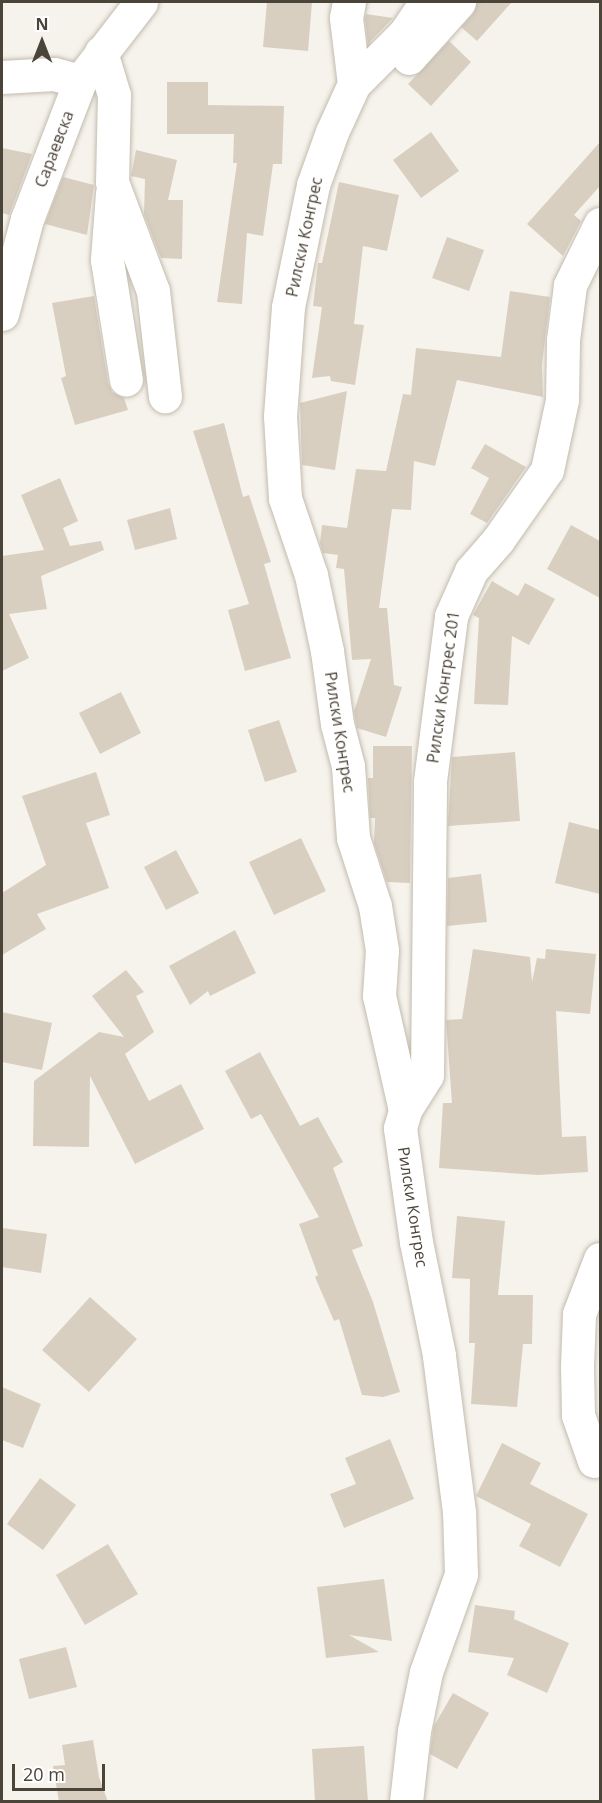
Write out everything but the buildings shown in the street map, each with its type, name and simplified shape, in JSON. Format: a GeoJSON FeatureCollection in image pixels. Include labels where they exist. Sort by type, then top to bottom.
{"type":"FeatureCollection","features":[{"type":"Feature","properties":{"kind":"street","name":"Сараевска"},"geometry":{"type":"LineString","coordinates":[[2,314],[27,219],[80,81],[141,2]]}},
{"type":"Feature","properties":{"kind":"street"},"geometry":{"type":"LineString","coordinates":[[349,2],[346,18],[354,84]]}},
{"type":"Feature","properties":{"kind":"street"},"geometry":{"type":"LineString","coordinates":[[354,84],[405,33],[426,2]]}},
{"type":"Feature","properties":{"kind":"street"},"geometry":{"type":"LineString","coordinates":[[354,84],[402,66],[459,2]]}},
{"type":"Feature","properties":{"kind":"street"},"geometry":{"type":"LineString","coordinates":[[101,52],[114,95],[107,260],[126,380]]}},
{"type":"Feature","properties":{"kind":"street"},"geometry":{"type":"LineString","coordinates":[[2,77],[54,74],[80,81]]}},
{"type":"Feature","properties":{"kind":"street","name":"Рилски Конгрес"},"geometry":{"type":"LineString","coordinates":[[354,84],[313,185],[288,307],[280,417],[281,461],[285,498],[311,575],[327,651],[337,724],[348,766],[354,838],[375,906],[382,950],[379,996],[383,1020],[395,1056],[405,1110],[400,1128],[416,1242],[439,1355],[461,1552],[457,1589],[426,1672],[406,1802]]}},
{"type":"Feature","properties":{"kind":"street"},"geometry":{"type":"LineString","coordinates":[[112,182],[153,291],[165,396]]}},
{"type":"Feature","properties":{"kind":"street","name":"Рилски Конгрес 201"},"geometry":{"type":"LineString","coordinates":[[405,1110],[428,1075],[430,781],[451,616],[471,571],[498,540],[547,470],[562,400],[563,340],[570,285],[600,224]]}},
{"type":"Feature","properties":{"kind":"street"},"geometry":{"type":"LineString","coordinates":[[594,1461],[578,1415],[577,1366],[579,1314],[600,1259]]}}]}
